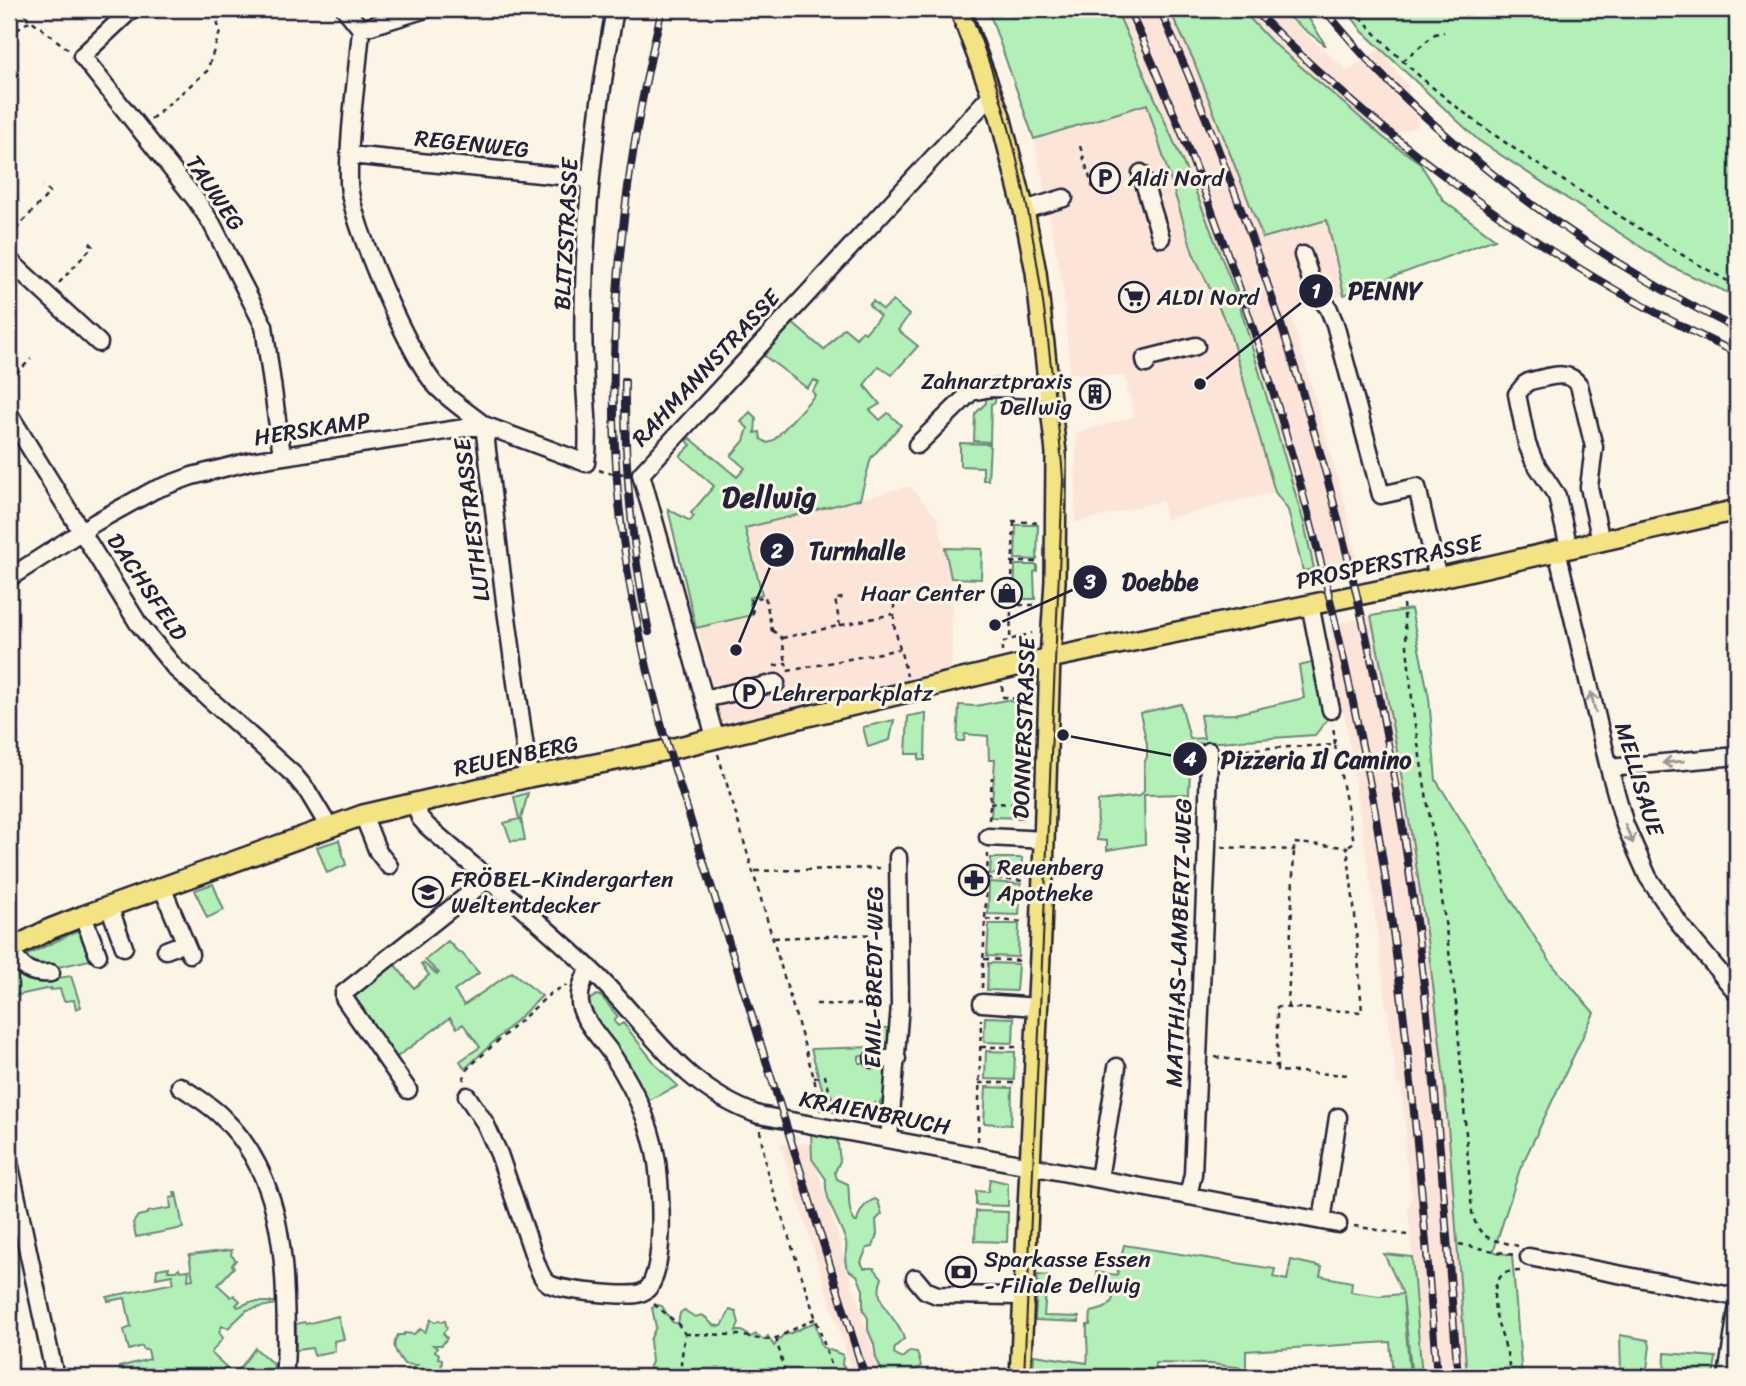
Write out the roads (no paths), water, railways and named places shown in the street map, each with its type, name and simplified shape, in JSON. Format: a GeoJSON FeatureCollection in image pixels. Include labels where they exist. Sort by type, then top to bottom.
{"type":"FeatureCollection","features":[{"type":"Feature","properties":{"kind":"main road","name":"DONNERSTRASSE"},"geometry":{"type":"LineString","coordinates":[[960,9],[992,94],[1024,209],[1036,272],[1056,453],[1056,562],[1045,620],[1050,658],[1045,839],[1020,1377]]}},
{"type":"Feature","properties":{"kind":"main road","name":"PROSPERSTRASSE"},"geometry":{"type":"LineString","coordinates":[[1050,658],[1402,586],[1737,510]]}},
{"type":"Feature","properties":{"kind":"main road","name":"REUENBERG"},"geometry":{"type":"LineString","coordinates":[[9,950],[50,929],[108,906],[363,815],[529,777],[662,751],[1050,658]]}},
{"type":"Feature","properties":{"kind":"street","name":"TAUWEG"},"geometry":{"type":"LineString","coordinates":[[132,9],[82,56],[141,128],[212,224],[264,326],[282,455]]}},
{"type":"Feature","properties":{"kind":"street"},"geometry":{"type":"LineString","coordinates":[[345,9],[361,29],[426,9]]}},
{"type":"Feature","properties":{"kind":"street","name":"BLITZSTRASSE"},"geometry":{"type":"LineString","coordinates":[[586,463],[588,446],[584,291],[589,179],[615,9]]}},
{"type":"Feature","properties":{"kind":"street","name":"LUTHESTRASSE"},"geometry":{"type":"LineString","coordinates":[[361,29],[349,186],[374,265],[415,357],[437,388],[484,425],[529,777]]}},
{"type":"Feature","properties":{"kind":"street","name":"RAHMANNSTRASSE"},"geometry":{"type":"LineString","coordinates":[[715,737],[641,474],[992,94]]}},
{"type":"Feature","properties":{"kind":"street","name":"REGENWEG"},"geometry":{"type":"LineString","coordinates":[[351,155],[589,179]]}},
{"type":"Feature","properties":{"kind":"street"},"geometry":{"type":"LineString","coordinates":[[1141,173],[1161,238]]}},
{"type":"Feature","properties":{"kind":"street"},"geometry":{"type":"LineString","coordinates":[[1024,209],[1064,198]]}},
{"type":"Feature","properties":{"kind":"street"},"geometry":{"type":"LineString","coordinates":[[1303,255],[1315,293],[1328,307],[1335,324],[1381,495],[1417,487],[1438,578]]}},
{"type":"Feature","properties":{"kind":"street"},"geometry":{"type":"LineString","coordinates":[[9,260],[99,343]]}},
{"type":"Feature","properties":{"kind":"street"},"geometry":{"type":"LineString","coordinates":[[1146,364],[1145,359],[1196,346]]}},
{"type":"Feature","properties":{"kind":"street","name":"MELLISAUE"},"geometry":{"type":"LineString","coordinates":[[1601,541],[1589,487],[1594,447],[1579,385],[1567,374],[1530,381],[1517,394],[1527,444],[1534,461],[1557,496],[1563,549],[1609,768],[1625,825],[1648,877],[1697,948],[1737,993]]}},
{"type":"Feature","properties":{"kind":"street"},"geometry":{"type":"LineString","coordinates":[[917,445],[971,391],[990,388],[1050,390]]}},
{"type":"Feature","properties":{"kind":"street","name":"DACHSFELD"},"geometry":{"type":"LineString","coordinates":[[11,423],[138,623],[176,669],[294,775],[308,792],[329,827]]}},
{"type":"Feature","properties":{"kind":"street","name":"HERSKAMP"},"geometry":{"type":"LineString","coordinates":[[9,578],[140,497],[213,470],[282,455],[484,425],[586,463]]}},
{"type":"Feature","properties":{"kind":"street"},"geometry":{"type":"LineString","coordinates":[[1310,604],[1331,710]]}},
{"type":"Feature","properties":{"kind":"street"},"geometry":{"type":"LineString","coordinates":[[704,699],[782,677]]}},
{"type":"Feature","properties":{"kind":"street","name":"MATTHIAS-LAMBERTZ-WEG"},"geometry":{"type":"LineString","coordinates":[[1188,1196],[1193,1174],[1209,751]]}},
{"type":"Feature","properties":{"kind":"street"},"geometry":{"type":"LineString","coordinates":[[1609,768],[1737,756]]}},
{"type":"Feature","properties":{"kind":"street","name":"KRAIENBRUCH"},"geometry":{"type":"LineString","coordinates":[[415,803],[422,821],[488,879],[682,1069],[712,1092],[760,1115],[1337,1223],[1338,1117]]}},
{"type":"Feature","properties":{"kind":"street"},"geometry":{"type":"LineString","coordinates":[[363,815],[378,852],[389,866]]}},
{"type":"Feature","properties":{"kind":"street"},"geometry":{"type":"LineString","coordinates":[[988,837],[1045,839]]}},
{"type":"Feature","properties":{"kind":"street","name":"EMIL-BREDT-WEG"},"geometry":{"type":"LineString","coordinates":[[889,1139],[900,1004],[898,863]]}},
{"type":"Feature","properties":{"kind":"street"},"geometry":{"type":"LineString","coordinates":[[408,1090],[344,998],[344,993],[488,879]]}},
{"type":"Feature","properties":{"kind":"street"},"geometry":{"type":"LineString","coordinates":[[162,887],[187,948],[166,950]]}},
{"type":"Feature","properties":{"kind":"street"},"geometry":{"type":"LineString","coordinates":[[108,906],[124,947]]}},
{"type":"Feature","properties":{"kind":"street"},"geometry":{"type":"LineString","coordinates":[[83,916],[98,955]]}},
{"type":"Feature","properties":{"kind":"street"},"geometry":{"type":"LineString","coordinates":[[9,950],[15,959],[33,973],[51,973]]}},
{"type":"Feature","properties":{"kind":"street"},"geometry":{"type":"LineString","coordinates":[[467,1097],[479,1112],[492,1137],[537,1265],[546,1282],[553,1286],[608,1294],[640,1294],[650,1286],[658,1263],[659,1180],[655,1154],[646,1117],[634,1090],[581,1008],[586,975]]}},
{"type":"Feature","properties":{"kind":"street"},"geometry":{"type":"LineString","coordinates":[[982,1003],[1038,1007]]}},
{"type":"Feature","properties":{"kind":"street"},"geometry":{"type":"LineString","coordinates":[[873,1059],[897,1059]]}},
{"type":"Feature","properties":{"kind":"street"},"geometry":{"type":"LineString","coordinates":[[1099,1179],[1116,1068]]}},
{"type":"Feature","properties":{"kind":"street"},"geometry":{"type":"LineString","coordinates":[[180,1086],[211,1107],[232,1126],[250,1152],[269,1189],[280,1233],[284,1266],[284,1377]]}},
{"type":"Feature","properties":{"kind":"street"},"geometry":{"type":"LineString","coordinates":[[9,1162],[55,1377]]}},
{"type":"Feature","properties":{"kind":"street"},"geometry":{"type":"LineString","coordinates":[[1528,1252],[1737,1297]]}},
{"type":"Feature","properties":{"kind":"street"},"geometry":{"type":"LineString","coordinates":[[915,1278],[925,1290],[937,1294],[1022,1296]]}},
{"type":"Feature","properties":{"kind":"street"},"geometry":{"type":"LineString","coordinates":[[1727,1377],[1737,1311]]}},
{"type":"Feature","properties":{"kind":"tram line"},"geometry":{"type":"LineString","coordinates":[[969,9],[998,90],[1020,172],[1048,340],[1063,479],[1024,1377]]}},
{"type":"Feature","properties":{"kind":"railway"},"geometry":{"type":"LineString","coordinates":[[662,9],[634,147],[617,290],[614,433],[628,574],[664,735],[865,1377]]}},
{"type":"Feature","properties":{"kind":"railway"},"geometry":{"type":"LineString","coordinates":[[1129,9],[1199,177],[1231,263],[1287,436],[1333,613],[1372,793],[1395,948],[1419,1163],[1437,1377]]}},
{"type":"Feature","properties":{"kind":"railway"},"geometry":{"type":"LineString","coordinates":[[1160,9],[1205,116],[1284,334],[1318,444],[1373,669],[1395,783],[1421,958],[1439,1137],[1458,1377]]}},
{"type":"Feature","properties":{"kind":"railway"},"geometry":{"type":"LineString","coordinates":[[1253,9],[1362,110],[1480,202],[1605,284],[1737,353]]}},
{"type":"Feature","properties":{"kind":"railway"},"geometry":{"type":"LineString","coordinates":[[1324,9],[1391,84],[1511,189],[1644,278],[1737,329]]}},
{"type":"Feature","properties":{"kind":"railway"},"geometry":{"type":"LineString","coordinates":[[625,381],[630,507],[649,632]]}},
{"type":"Feature","properties":{"kind":"place","name":"Aldi Nord"},"geometry":{"type":"Point","coordinates":[1105,178]}},
{"type":"Feature","properties":{"kind":"place","name":"ALDI Nord"},"geometry":{"type":"Point","coordinates":[1134,297]}},
{"type":"Feature","properties":{"kind":"place","name":"PENNY"},"geometry":{"type":"Point","coordinates":[1200,384]}},
{"type":"Feature","properties":{"kind":"place","name":"Zahnarztpraxis Dellwig"},"geometry":{"type":"Point","coordinates":[1095,394]}},
{"type":"Feature","properties":{"kind":"place","name":"Haar Center"},"geometry":{"type":"Point","coordinates":[1007,593]}},
{"type":"Feature","properties":{"kind":"place","name":"Doebbe"},"geometry":{"type":"Point","coordinates":[995,625]}},
{"type":"Feature","properties":{"kind":"place","name":"Turnhalle"},"geometry":{"type":"Point","coordinates":[736,650]}},
{"type":"Feature","properties":{"kind":"place","name":"Lehrerparkplatz"},"geometry":{"type":"Point","coordinates":[749,693]}},
{"type":"Feature","properties":{"kind":"place","name":"Pizzeria Il Camino"},"geometry":{"type":"Point","coordinates":[1063,735]}},
{"type":"Feature","properties":{"kind":"place","name":"Reuenberg Apotheke"},"geometry":{"type":"Point","coordinates":[974,880]}},
{"type":"Feature","properties":{"kind":"place","name":"FRÖBEL-Kindergarten Weltentdecker"},"geometry":{"type":"Point","coordinates":[428,892]}},
{"type":"Feature","properties":{"kind":"place","name":"Sparkasse Essen - Filiale Dellwig"},"geometry":{"type":"Point","coordinates":[961,1272]}},
{"type":"Feature","properties":{"kind":"district","name":"Dellwig"},"geometry":{"type":"Point","coordinates":[769,497]}}]}
